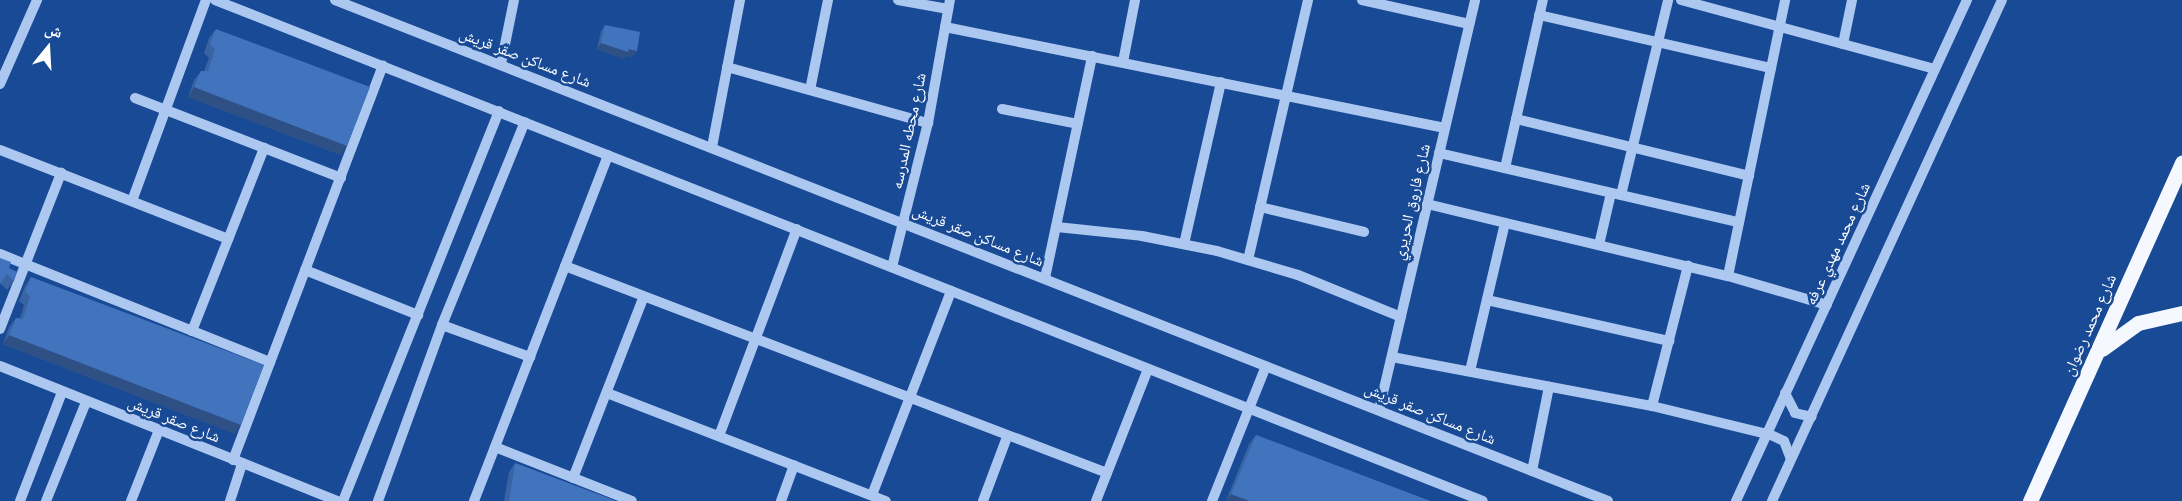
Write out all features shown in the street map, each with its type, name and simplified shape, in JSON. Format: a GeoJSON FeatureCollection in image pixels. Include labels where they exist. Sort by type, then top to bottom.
{"type":"FeatureCollection","features":[{"type":"Feature","properties":{"kind":"main road","name":"شارع محمد رضوان"},"geometry":{"type":"LineString","coordinates":[[2030,501],[2182,163]]}},
{"type":"Feature","properties":{"kind":"main road"},"geometry":{"type":"LineString","coordinates":[[2095,357],[2114,337],[2138,323],[2182,314]]}},
{"type":"Feature","properties":{"kind":"street"},"geometry":{"type":"LineString","coordinates":[[0,84],[3,65],[37,0]]}},
{"type":"Feature","properties":{"kind":"street"},"geometry":{"type":"LineString","coordinates":[[132,201],[206,0]]}},
{"type":"Feature","properties":{"kind":"street"},"geometry":{"type":"LineString","coordinates":[[214,0],[1483,501]]}},
{"type":"Feature","properties":{"kind":"street","name":"شارع مساكن صقر قريش"},"geometry":{"type":"LineString","coordinates":[[335,0],[1608,501]]}},
{"type":"Feature","properties":{"kind":"street"},"geometry":{"type":"LineString","coordinates":[[501,64],[514,0]]}},
{"type":"Feature","properties":{"kind":"street"},"geometry":{"type":"LineString","coordinates":[[712,147],[740,0]]}},
{"type":"Feature","properties":{"kind":"street"},"geometry":{"type":"LineString","coordinates":[[810,90],[828,0]]}},
{"type":"Feature","properties":{"kind":"street"},"geometry":{"type":"LineString","coordinates":[[898,0],[949,5]]}},
{"type":"Feature","properties":{"kind":"street"},"geometry":{"type":"LineString","coordinates":[[1123,62],[1136,0]]}},
{"type":"Feature","properties":{"kind":"street"},"geometry":{"type":"LineString","coordinates":[[1248,260],[1308,0]]}},
{"type":"Feature","properties":{"kind":"street"},"geometry":{"type":"LineString","coordinates":[[1362,0],[1469,24]]}},
{"type":"Feature","properties":{"kind":"street","name":"شارع فاروق الحريري"},"geometry":{"type":"LineString","coordinates":[[1379,410],[1475,0]]}},
{"type":"Feature","properties":{"kind":"street"},"geometry":{"type":"LineString","coordinates":[[1505,168],[1542,0]]}},
{"type":"Feature","properties":{"kind":"street"},"geometry":{"type":"LineString","coordinates":[[1599,245],[1633,148],[1668,0]]}},
{"type":"Feature","properties":{"kind":"street"},"geometry":{"type":"LineString","coordinates":[[1681,0],[1724,6],[1779,26],[1935,69]]}},
{"type":"Feature","properties":{"kind":"street"},"geometry":{"type":"LineString","coordinates":[[1728,276],[1785,0]]}},
{"type":"Feature","properties":{"kind":"street"},"geometry":{"type":"LineString","coordinates":[[1843,44],[1852,0]]}},
{"type":"Feature","properties":{"kind":"street","name":"شارع محمد مهدي عرفه"},"geometry":{"type":"LineString","coordinates":[[1736,501],[1764,435],[1827,305],[1967,0]]}},
{"type":"Feature","properties":{"kind":"street"},"geometry":{"type":"LineString","coordinates":[[1773,501],[2002,0]]}},
{"type":"Feature","properties":{"kind":"street","name":"شارع محطه المدرسه"},"geometry":{"type":"LineString","coordinates":[[892,267],[928,123],[949,5]]}},
{"type":"Feature","properties":{"kind":"street"},"geometry":{"type":"LineString","coordinates":[[1539,15],[1771,68]]}},
{"type":"Feature","properties":{"kind":"street"},"geometry":{"type":"LineString","coordinates":[[945,27],[1445,128]]}},
{"type":"Feature","properties":{"kind":"street"},"geometry":{"type":"LineString","coordinates":[[1045,279],[1092,56]]}},
{"type":"Feature","properties":{"kind":"street"},"geometry":{"type":"LineString","coordinates":[[230,501],[237,461],[270,362],[383,66]]}},
{"type":"Feature","properties":{"kind":"street"},"geometry":{"type":"LineString","coordinates":[[727,67],[928,123]]}},
{"type":"Feature","properties":{"kind":"street"},"geometry":{"type":"LineString","coordinates":[[1184,244],[1221,82]]}},
{"type":"Feature","properties":{"kind":"street"},"geometry":{"type":"LineString","coordinates":[[135,98],[340,178]]}},
{"type":"Feature","properties":{"kind":"street"},"geometry":{"type":"LineString","coordinates":[[1002,109],[1078,124]]}},
{"type":"Feature","properties":{"kind":"street"},"geometry":{"type":"LineString","coordinates":[[343,501],[499,111]]}},
{"type":"Feature","properties":{"kind":"street"},"geometry":{"type":"LineString","coordinates":[[1516,119],[1749,176]]}},
{"type":"Feature","properties":{"kind":"street"},"geometry":{"type":"LineString","coordinates":[[378,501],[442,325],[525,122]]}},
{"type":"Feature","properties":{"kind":"street"},"geometry":{"type":"LineString","coordinates":[[192,331],[264,148]]}},
{"type":"Feature","properties":{"kind":"street"},"geometry":{"type":"LineString","coordinates":[[0,150],[228,239]]}},
{"type":"Feature","properties":{"kind":"street"},"geometry":{"type":"LineString","coordinates":[[1439,153],[1739,222]]}},
{"type":"Feature","properties":{"kind":"street"},"geometry":{"type":"LineString","coordinates":[[474,501],[608,155]]}},
{"type":"Feature","properties":{"kind":"street"},"geometry":{"type":"LineString","coordinates":[[0,329],[61,173]]}},
{"type":"Feature","properties":{"kind":"street"},"geometry":{"type":"LineString","coordinates":[[1427,204],[1728,276],[1827,305]]}},
{"type":"Feature","properties":{"kind":"street"},"geometry":{"type":"LineString","coordinates":[[1260,207],[1364,232]]}},
{"type":"Feature","properties":{"kind":"street"},"geometry":{"type":"LineString","coordinates":[[1470,371],[1505,224]]}},
{"type":"Feature","properties":{"kind":"street"},"geometry":{"type":"LineString","coordinates":[[1057,227],[1184,244],[1248,260],[1401,317]]}},
{"type":"Feature","properties":{"kind":"street"},"geometry":{"type":"LineString","coordinates":[[719,436],[797,229]]}},
{"type":"Feature","properties":{"kind":"street"},"geometry":{"type":"LineString","coordinates":[[0,254],[270,362]]}},
{"type":"Feature","properties":{"kind":"street"},"geometry":{"type":"LineString","coordinates":[[565,266],[1007,437],[1107,473]]}},
{"type":"Feature","properties":{"kind":"street"},"geometry":{"type":"LineString","coordinates":[[1652,406],[1688,266]]}},
{"type":"Feature","properties":{"kind":"street"},"geometry":{"type":"LineString","coordinates":[[305,270],[418,315]]}},
{"type":"Feature","properties":{"kind":"street"},"geometry":{"type":"LineString","coordinates":[[872,495],[951,291]]}},
{"type":"Feature","properties":{"kind":"street"},"geometry":{"type":"LineString","coordinates":[[573,478],[644,296]]}},
{"type":"Feature","properties":{"kind":"street"},"geometry":{"type":"LineString","coordinates":[[1486,300],[1669,341]]}},
{"type":"Feature","properties":{"kind":"street"},"geometry":{"type":"LineString","coordinates":[[442,325],[530,357]]}},
{"type":"Feature","properties":{"kind":"street"},"geometry":{"type":"LineString","coordinates":[[1392,357],[1652,406],[1784,441],[1791,459]]}},
{"type":"Feature","properties":{"kind":"street","name":"شارع صقر قريش"},"geometry":{"type":"LineString","coordinates":[[0,366],[337,501]]}},
{"type":"Feature","properties":{"kind":"street"},"geometry":{"type":"LineString","coordinates":[[1212,501],[1266,366]]}},
{"type":"Feature","properties":{"kind":"street"},"geometry":{"type":"LineString","coordinates":[[1096,501],[1148,369]]}},
{"type":"Feature","properties":{"kind":"street"},"geometry":{"type":"LineString","coordinates":[[1532,471],[1549,387]]}},
{"type":"Feature","properties":{"kind":"street"},"geometry":{"type":"LineString","coordinates":[[20,501],[62,392]]}},
{"type":"Feature","properties":{"kind":"street"},"geometry":{"type":"LineString","coordinates":[[607,393],[886,501]]}},
{"type":"Feature","properties":{"kind":"street"},"geometry":{"type":"LineString","coordinates":[[1785,393],[1791,409],[1812,417]]}},
{"type":"Feature","properties":{"kind":"street"},"geometry":{"type":"LineString","coordinates":[[46,501],[86,402]]}},
{"type":"Feature","properties":{"kind":"street"},"geometry":{"type":"LineString","coordinates":[[131,501],[159,430]]}},
{"type":"Feature","properties":{"kind":"street"},"geometry":{"type":"LineString","coordinates":[[983,501],[1007,437]]}},
{"type":"Feature","properties":{"kind":"street"},"geometry":{"type":"LineString","coordinates":[[495,447],[632,501]]}},
{"type":"Feature","properties":{"kind":"street"},"geometry":{"type":"LineString","coordinates":[[781,501],[794,465]]}},
{"type":"Feature","properties":{"kind":"building"},"geometry":{"type":"Polygon","coordinates":[[[605,25],[640,32],[637,51],[629,49],[628,52],[601,43],[605,25]]]}},
{"type":"Feature","properties":{"kind":"building"},"geometry":{"type":"Polygon","coordinates":[[[216,29],[370,87],[347,146],[194,87],[201,71],[208,71],[215,49],[210,44],[216,29]]]}},
{"type":"Feature","properties":{"kind":"building"},"geometry":{"type":"Polygon","coordinates":[[[0,258],[11,262],[9,268],[17,272],[14,281],[7,274],[0,284],[0,258]]]}},
{"type":"Feature","properties":{"kind":"building"},"geometry":{"type":"Polygon","coordinates":[[[31,277],[264,365],[241,425],[9,335],[16,318],[23,319],[30,296],[25,292],[31,277]]]}},
{"type":"Feature","properties":{"kind":"building"},"geometry":{"type":"Polygon","coordinates":[[[1256,435],[1430,501],[1250,501],[1231,494],[1256,435]]]}},
{"type":"Feature","properties":{"kind":"building"},"geometry":{"type":"Polygon","coordinates":[[[515,463],[616,501],[509,501],[515,463]]]}}]}
